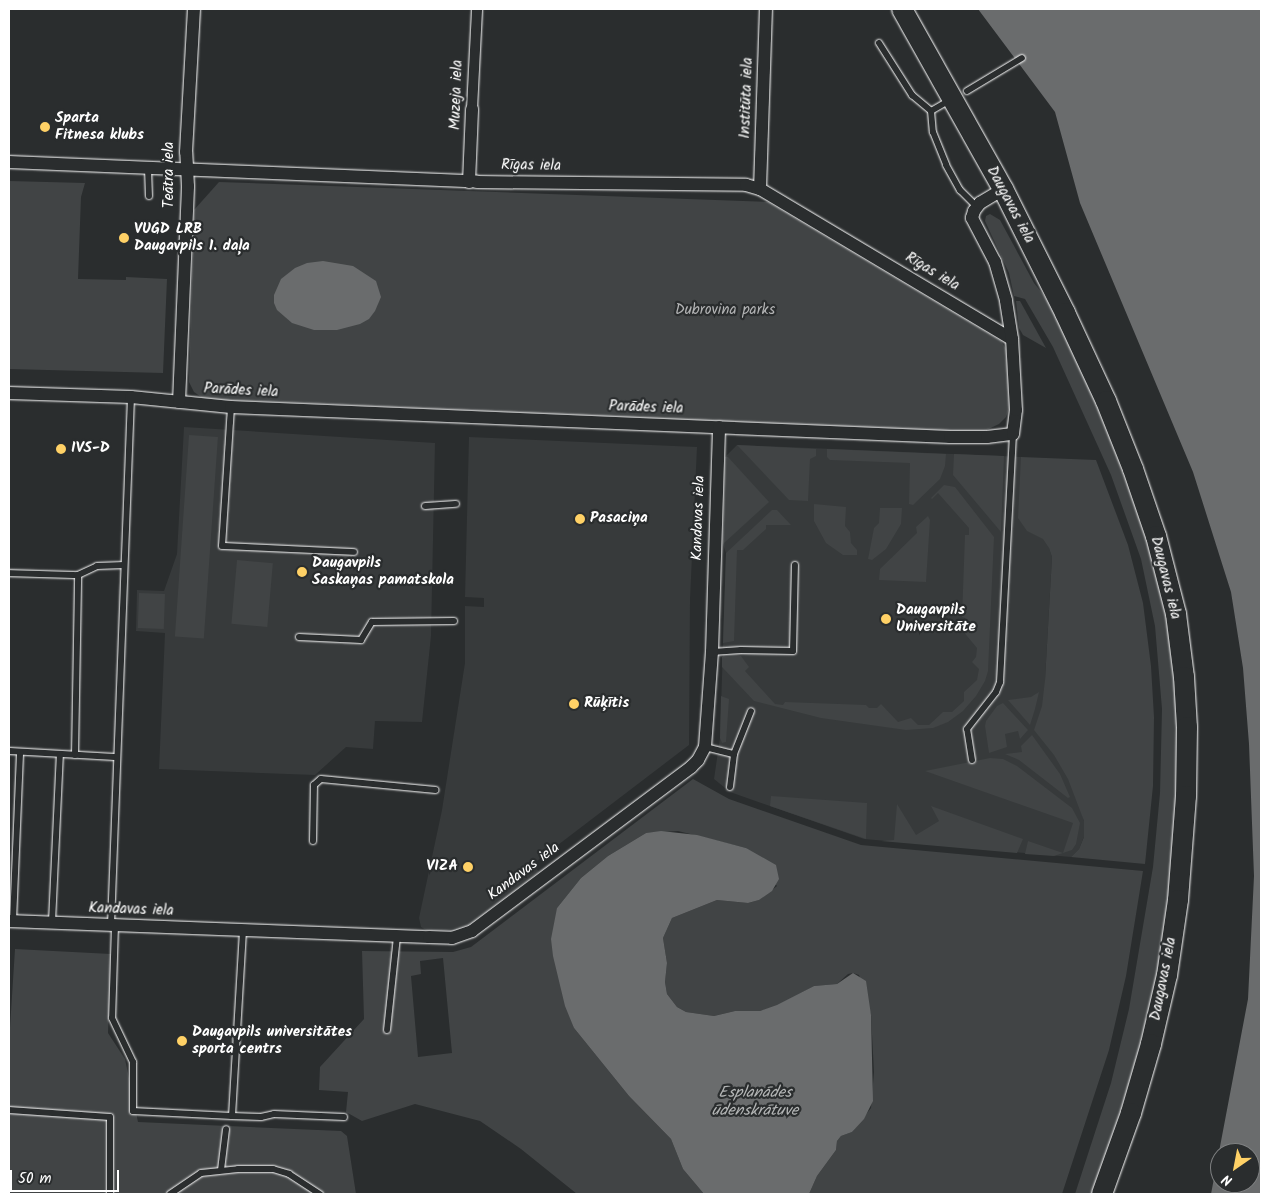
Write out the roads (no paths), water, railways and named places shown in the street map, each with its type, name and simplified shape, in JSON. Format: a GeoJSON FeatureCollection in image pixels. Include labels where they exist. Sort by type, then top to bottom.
{"type":"FeatureCollection","features":[{"type":"Feature","properties":{"kind":"main road","name":"Daugavas iela"},"geometry":{"type":"LineString","coordinates":[[902,9],[1003,189],[1065,313],[1106,401],[1133,469],[1156,536],[1176,614],[1184,677],[1186,796],[1178,900],[1167,975],[1151,1044],[1102,1194]]}},
{"type":"Feature","properties":{"kind":"street","name":"Teātra iela"},"geometry":{"type":"LineString","coordinates":[[179,402],[188,169],[186,152],[194,9]]}},
{"type":"Feature","properties":{"kind":"street","name":"Muzeja iela"},"geometry":{"type":"LineString","coordinates":[[469,182],[476,9]]}},
{"type":"Feature","properties":{"kind":"street","name":"Institūta iela"},"geometry":{"type":"LineString","coordinates":[[760,189],[766,9]]}},
{"type":"Feature","properties":{"kind":"street","name":"Rīgas iela"},"geometry":{"type":"LineString","coordinates":[[9,162],[469,182],[746,185],[760,189],[1012,339]]}},
{"type":"Feature","properties":{"kind":"street"},"geometry":{"type":"LineString","coordinates":[[1003,189],[977,207],[972,218],[992,255],[1003,286],[1012,339],[1016,410],[1013,434]]}},
{"type":"Feature","properties":{"kind":"street","name":"Parādes iela"},"geometry":{"type":"LineString","coordinates":[[9,393],[131,397],[231,407],[950,437],[987,437],[1013,434]]}},
{"type":"Feature","properties":{"kind":"street","name":"Kandavas iela"},"geometry":{"type":"LineString","coordinates":[[11,921],[452,938],[472,931],[691,767],[698,760],[705,747],[712,652],[719,427]]}},
{"type":"Feature","properties":{"kind":"lane"},"geometry":{"type":"LineString","coordinates":[[879,43],[912,95],[931,111],[933,132],[946,165],[960,190],[977,207]]}},
{"type":"Feature","properties":{"kind":"lane"},"geometry":{"type":"LineString","coordinates":[[967,91],[1022,58]]}},
{"type":"Feature","properties":{"kind":"lane"},"geometry":{"type":"LineString","coordinates":[[931,111],[945,103]]}},
{"type":"Feature","properties":{"kind":"lane"},"geometry":{"type":"LineString","coordinates":[[148,168],[149,196]]}},
{"type":"Feature","properties":{"kind":"lane"},"geometry":{"type":"LineString","coordinates":[[131,397],[116,757],[112,1018],[134,1062],[133,1111],[261,1118],[274,1114],[344,1117]]}},
{"type":"Feature","properties":{"kind":"lane"},"geometry":{"type":"LineString","coordinates":[[231,407],[222,546],[354,552]]}},
{"type":"Feature","properties":{"kind":"lane"},"geometry":{"type":"LineString","coordinates":[[972,760],[967,730],[996,692],[1000,682],[1013,434]]}},
{"type":"Feature","properties":{"kind":"lane"},"geometry":{"type":"LineString","coordinates":[[425,506],[456,504]]}},
{"type":"Feature","properties":{"kind":"lane"},"geometry":{"type":"LineString","coordinates":[[9,573],[78,575],[98,566],[124,565]]}},
{"type":"Feature","properties":{"kind":"lane"},"geometry":{"type":"LineString","coordinates":[[712,652],[741,650],[793,651],[795,565]]}},
{"type":"Feature","properties":{"kind":"lane"},"geometry":{"type":"LineString","coordinates":[[75,755],[78,575]]}},
{"type":"Feature","properties":{"kind":"lane"},"geometry":{"type":"LineString","coordinates":[[299,637],[361,640],[372,622],[454,621]]}},
{"type":"Feature","properties":{"kind":"lane"},"geometry":{"type":"LineString","coordinates":[[730,787],[734,754],[751,711]]}},
{"type":"Feature","properties":{"kind":"lane"},"geometry":{"type":"LineString","coordinates":[[705,747],[734,754]]}},
{"type":"Feature","properties":{"kind":"lane"},"geometry":{"type":"LineString","coordinates":[[9,751],[116,757]]}},
{"type":"Feature","properties":{"kind":"lane"},"geometry":{"type":"LineString","coordinates":[[11,921],[20,752]]}},
{"type":"Feature","properties":{"kind":"lane"},"geometry":{"type":"LineString","coordinates":[[52,922],[60,754]]}},
{"type":"Feature","properties":{"kind":"lane"},"geometry":{"type":"LineString","coordinates":[[313,841],[314,785],[321,779],[435,790]]}},
{"type":"Feature","properties":{"kind":"lane"},"geometry":{"type":"LineString","coordinates":[[232,1116],[243,930]]}},
{"type":"Feature","properties":{"kind":"lane"},"geometry":{"type":"LineString","coordinates":[[387,1030],[400,936]]}},
{"type":"Feature","properties":{"kind":"lane"},"geometry":{"type":"LineString","coordinates":[[9,1110],[110,1117],[110,1194]]}},
{"type":"Feature","properties":{"kind":"lane"},"geometry":{"type":"LineString","coordinates":[[221,1170],[226,1129]]}},
{"type":"Feature","properties":{"kind":"lane"},"geometry":{"type":"LineString","coordinates":[[170,1194],[201,1173],[221,1170],[273,1170],[290,1174],[320,1194]]}},
{"type":"Feature","properties":{"kind":"water"},"geometry":{"type":"Polygon","coordinates":[[[978,9],[1261,9],[1261,1194],[1211,1194],[1260,1193],[1260,1143],[1221,1143],[1248,999],[1254,876],[1249,744],[1243,668],[1231,592],[1193,472],[1080,203],[1055,112],[978,9]]]}},
{"type":"Feature","properties":{"kind":"water"},"geometry":{"type":"Polygon","coordinates":[[[323,261],[353,266],[376,281],[381,297],[369,319],[360,324],[337,330],[314,330],[292,323],[277,310],[274,303],[274,295],[281,279],[295,268],[307,263],[323,261]]]}},
{"type":"Feature","properties":{"kind":"water","name":"Esplanādes ūdenskrātuve"},"geometry":{"type":"Polygon","coordinates":[[[661,831],[697,835],[746,848],[776,865],[779,879],[772,891],[759,900],[748,903],[717,900],[672,918],[663,938],[667,963],[665,982],[667,994],[677,1007],[686,1012],[714,1016],[735,1011],[760,1011],[777,1005],[814,986],[837,984],[853,973],[866,981],[871,1015],[873,1101],[864,1119],[852,1132],[841,1136],[837,1141],[836,1150],[817,1176],[809,1194],[704,1194],[683,1169],[671,1139],[629,1096],[574,1028],[565,1006],[553,956],[551,939],[557,908],[581,878],[608,856],[646,833],[661,831]]]}},
{"type":"Feature","properties":{"kind":"place","name":"Sparta Fitnesa klubs"},"geometry":{"type":"Point","coordinates":[45,127]}},
{"type":"Feature","properties":{"kind":"place","name":"VUGD LRB Daugavpils 1. daļa"},"geometry":{"type":"Point","coordinates":[124,238]}},
{"type":"Feature","properties":{"kind":"place","name":"IVS-D"},"geometry":{"type":"Point","coordinates":[61,449]}},
{"type":"Feature","properties":{"kind":"place","name":"Pasaciņa"},"geometry":{"type":"Point","coordinates":[580,519]}},
{"type":"Feature","properties":{"kind":"place","name":"Daugavpils Saskaņas pamatskola"},"geometry":{"type":"Point","coordinates":[302,572]}},
{"type":"Feature","properties":{"kind":"place","name":"Daugavpils Universitāte"},"geometry":{"type":"Point","coordinates":[886,619]}},
{"type":"Feature","properties":{"kind":"place","name":"Rūķītis"},"geometry":{"type":"Point","coordinates":[574,704]}},
{"type":"Feature","properties":{"kind":"place","name":"VIZA"},"geometry":{"type":"Point","coordinates":[468,867]}},
{"type":"Feature","properties":{"kind":"place","name":"Daugavpils universitātes sporta centrs"},"geometry":{"type":"Point","coordinates":[182,1041]}},
{"type":"Feature","properties":{"kind":"park label","name":"Dubrovina parks"},"geometry":{"type":"Point","coordinates":[725,311]}}]}
